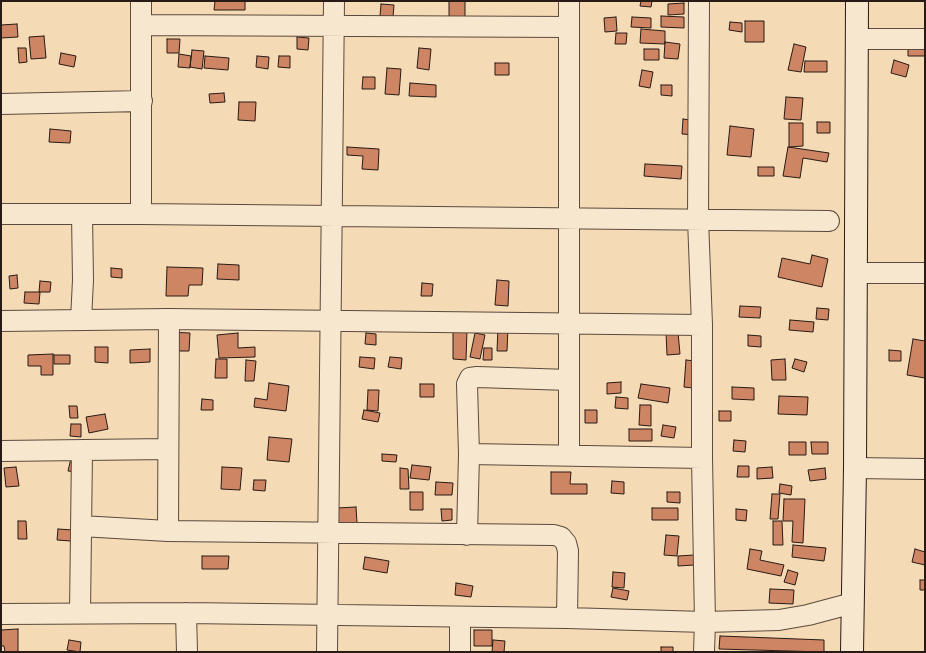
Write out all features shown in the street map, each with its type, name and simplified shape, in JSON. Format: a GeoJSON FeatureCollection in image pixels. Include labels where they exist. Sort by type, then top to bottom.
{"type":"FeatureCollection","features":[{"type":"Feature","properties":{"kind":"main road"},"geometry":{"type":"LineString","coordinates":[[852,652],[855,468],[857,1]]}},
{"type":"Feature","properties":{"kind":"street"},"geometry":{"type":"LineString","coordinates":[[141,1],[141,214]]}},
{"type":"Feature","properties":{"kind":"street"},"geometry":{"type":"LineString","coordinates":[[327,652],[334,1]]}},
{"type":"Feature","properties":{"kind":"street"},"geometry":{"type":"LineString","coordinates":[[569,1],[569,455]]}},
{"type":"Feature","properties":{"kind":"street"},"geometry":{"type":"LineString","coordinates":[[699,1],[698,219],[702,325],[704,652]]}},
{"type":"Feature","properties":{"kind":"street"},"geometry":{"type":"LineString","coordinates":[[142,25],[569,27]]}},
{"type":"Feature","properties":{"kind":"street"},"geometry":{"type":"LineString","coordinates":[[856,39],[925,39]]}},
{"type":"Feature","properties":{"kind":"street"},"geometry":{"type":"LineString","coordinates":[[1,104],[142,101]]}},
{"type":"Feature","properties":{"kind":"street"},"geometry":{"type":"LineString","coordinates":[[1,214],[829,221]]}},
{"type":"Feature","properties":{"kind":"street"},"geometry":{"type":"LineString","coordinates":[[81,320],[83,280],[82,214]]}},
{"type":"Feature","properties":{"kind":"street"},"geometry":{"type":"LineString","coordinates":[[855,273],[925,273]]}},
{"type":"Feature","properties":{"kind":"street"},"geometry":{"type":"LineString","coordinates":[[1,321],[169,319],[702,325]]}},
{"type":"Feature","properties":{"kind":"street"},"geometry":{"type":"LineString","coordinates":[[168,531],[169,319]]}},
{"type":"Feature","properties":{"kind":"street"},"geometry":{"type":"LineString","coordinates":[[467,535],[469,454],[467,384],[470,378],[568,380]]}},
{"type":"Feature","properties":{"kind":"street"},"geometry":{"type":"LineString","coordinates":[[1,451],[168,449]]}},
{"type":"Feature","properties":{"kind":"street"},"geometry":{"type":"LineString","coordinates":[[80,613],[82,450]]}},
{"type":"Feature","properties":{"kind":"street"},"geometry":{"type":"LineString","coordinates":[[469,454],[702,458]]}},
{"type":"Feature","properties":{"kind":"street"},"geometry":{"type":"LineString","coordinates":[[855,468],[925,469]]}},
{"type":"Feature","properties":{"kind":"street"},"geometry":{"type":"LineString","coordinates":[[81,526],[168,531],[554,535],[561,537],[566,543],[568,551],[567,618]]}},
{"type":"Feature","properties":{"kind":"street"},"geometry":{"type":"LineString","coordinates":[[1,614],[186,613],[567,618],[705,622],[779,620],[808,616],[853,603]]}},
{"type":"Feature","properties":{"kind":"street"},"geometry":{"type":"LineString","coordinates":[[186,613],[186,652]]}},
{"type":"Feature","properties":{"kind":"street"},"geometry":{"type":"LineString","coordinates":[[460,617],[460,652]]}},
{"type":"Feature","properties":{"kind":"building"},"geometry":{"type":"Polygon","coordinates":[[[215,1],[245,1],[245,10],[214,10],[215,1]]]}},
{"type":"Feature","properties":{"kind":"building"},"geometry":{"type":"Polygon","coordinates":[[[449,1],[465,1],[465,17],[449,17],[449,1]]]}},
{"type":"Feature","properties":{"kind":"building"},"geometry":{"type":"Polygon","coordinates":[[[641,1],[652,1],[651,7],[640,6],[641,1]]]}},
{"type":"Feature","properties":{"kind":"building"},"geometry":{"type":"Polygon","coordinates":[[[684,3],[684,14],[668,15],[668,4],[684,3]]]}},
{"type":"Feature","properties":{"kind":"building"},"geometry":{"type":"Polygon","coordinates":[[[381,4],[394,5],[393,17],[380,16],[381,4]]]}},
{"type":"Feature","properties":{"kind":"building"},"geometry":{"type":"Polygon","coordinates":[[[661,16],[684,17],[684,28],[661,27],[661,16]]]}},
{"type":"Feature","properties":{"kind":"building"},"geometry":{"type":"Polygon","coordinates":[[[616,17],[617,31],[605,32],[604,18],[616,17]]]}},
{"type":"Feature","properties":{"kind":"building"},"geometry":{"type":"Polygon","coordinates":[[[632,17],[651,18],[651,28],[631,27],[632,17]]]}},
{"type":"Feature","properties":{"kind":"building"},"geometry":{"type":"Polygon","coordinates":[[[745,21],[764,21],[764,42],[745,42],[745,21]]]}},
{"type":"Feature","properties":{"kind":"building"},"geometry":{"type":"Polygon","coordinates":[[[730,22],[742,23],[742,32],[729,30],[730,22]]]}},
{"type":"Feature","properties":{"kind":"building"},"geometry":{"type":"Polygon","coordinates":[[[17,24],[18,37],[1,38],[1,25],[17,24]]]}},
{"type":"Feature","properties":{"kind":"building"},"geometry":{"type":"Polygon","coordinates":[[[641,29],[665,31],[665,44],[640,43],[641,29]]]}},
{"type":"Feature","properties":{"kind":"building"},"geometry":{"type":"Polygon","coordinates":[[[616,33],[627,33],[626,44],[615,44],[616,33]]]}},
{"type":"Feature","properties":{"kind":"building"},"geometry":{"type":"Polygon","coordinates":[[[44,36],[46,58],[31,59],[29,37],[44,36]]]}},
{"type":"Feature","properties":{"kind":"building"},"geometry":{"type":"Polygon","coordinates":[[[297,37],[309,38],[308,50],[297,49],[297,37]]]}},
{"type":"Feature","properties":{"kind":"building"},"geometry":{"type":"Polygon","coordinates":[[[167,39],[180,39],[179,53],[167,53],[167,39]]]}},
{"type":"Feature","properties":{"kind":"building"},"geometry":{"type":"Polygon","coordinates":[[[665,42],[680,44],[678,59],[664,58],[665,42]]]}},
{"type":"Feature","properties":{"kind":"building"},"geometry":{"type":"Polygon","coordinates":[[[794,44],[806,47],[801,72],[788,70],[794,44]]]}},
{"type":"Feature","properties":{"kind":"building"},"geometry":{"type":"Polygon","coordinates":[[[908,44],[925,44],[925,56],[908,56],[908,44]]]}},
{"type":"Feature","properties":{"kind":"building"},"geometry":{"type":"Polygon","coordinates":[[[18,48],[26,48],[27,62],[19,63],[18,48]]]}},
{"type":"Feature","properties":{"kind":"building"},"geometry":{"type":"Polygon","coordinates":[[[419,48],[431,49],[429,70],[417,68],[419,48]]]}},
{"type":"Feature","properties":{"kind":"building"},"geometry":{"type":"Polygon","coordinates":[[[644,49],[659,49],[659,60],[644,60],[644,49]]]}},
{"type":"Feature","properties":{"kind":"building"},"geometry":{"type":"Polygon","coordinates":[[[192,50],[204,51],[202,69],[190,67],[192,50]]]}},
{"type":"Feature","properties":{"kind":"building"},"geometry":{"type":"Polygon","coordinates":[[[61,53],[76,56],[74,67],[59,64],[61,53]]]}},
{"type":"Feature","properties":{"kind":"building"},"geometry":{"type":"Polygon","coordinates":[[[179,54],[191,56],[190,68],[178,67],[179,54]]]}},
{"type":"Feature","properties":{"kind":"building"},"geometry":{"type":"Polygon","coordinates":[[[205,56],[229,58],[228,70],[204,68],[205,56]]]}},
{"type":"Feature","properties":{"kind":"building"},"geometry":{"type":"Polygon","coordinates":[[[257,56],[269,57],[268,69],[256,67],[257,56]]]}},
{"type":"Feature","properties":{"kind":"building"},"geometry":{"type":"Polygon","coordinates":[[[279,56],[290,56],[290,68],[278,67],[279,56]]]}},
{"type":"Feature","properties":{"kind":"building"},"geometry":{"type":"Polygon","coordinates":[[[894,60],[909,65],[906,77],[891,73],[894,60]]]}},
{"type":"Feature","properties":{"kind":"building"},"geometry":{"type":"Polygon","coordinates":[[[805,61],[827,61],[827,72],[804,72],[805,61]]]}},
{"type":"Feature","properties":{"kind":"building"},"geometry":{"type":"Polygon","coordinates":[[[495,63],[509,63],[509,75],[495,75],[495,63]]]}},
{"type":"Feature","properties":{"kind":"building"},"geometry":{"type":"Polygon","coordinates":[[[387,68],[401,69],[399,95],[385,94],[387,68]]]}},
{"type":"Feature","properties":{"kind":"building"},"geometry":{"type":"Polygon","coordinates":[[[642,70],[653,72],[650,88],[639,86],[642,70]]]}},
{"type":"Feature","properties":{"kind":"building"},"geometry":{"type":"Polygon","coordinates":[[[363,77],[375,77],[375,89],[362,89],[363,77]]]}},
{"type":"Feature","properties":{"kind":"building"},"geometry":{"type":"Polygon","coordinates":[[[410,83],[436,85],[436,97],[409,96],[410,83]]]}},
{"type":"Feature","properties":{"kind":"building"},"geometry":{"type":"Polygon","coordinates":[[[661,85],[672,85],[672,96],[661,95],[661,85]]]}},
{"type":"Feature","properties":{"kind":"building"},"geometry":{"type":"Polygon","coordinates":[[[224,93],[225,102],[210,103],[209,94],[224,93]]]}},
{"type":"Feature","properties":{"kind":"building"},"geometry":{"type":"Polygon","coordinates":[[[786,97],[803,98],[801,120],[784,119],[786,97]]]}},
{"type":"Feature","properties":{"kind":"building"},"geometry":{"type":"Polygon","coordinates":[[[239,102],[256,102],[255,121],[238,120],[239,102]]]}},
{"type":"Feature","properties":{"kind":"building"},"geometry":{"type":"Polygon","coordinates":[[[683,119],[697,121],[696,135],[682,134],[683,119]]]}},
{"type":"Feature","properties":{"kind":"building"},"geometry":{"type":"Polygon","coordinates":[[[817,122],[830,122],[830,133],[817,133],[817,122]]]}},
{"type":"Feature","properties":{"kind":"building"},"geometry":{"type":"Polygon","coordinates":[[[789,123],[803,123],[803,146],[789,147],[789,123]]]}},
{"type":"Feature","properties":{"kind":"building"},"geometry":{"type":"Polygon","coordinates":[[[730,126],[754,129],[751,157],[727,155],[730,126]]]}},
{"type":"Feature","properties":{"kind":"building"},"geometry":{"type":"Polygon","coordinates":[[[50,129],[71,131],[70,143],[49,142],[50,129]]]}},
{"type":"Feature","properties":{"kind":"building"},"geometry":{"type":"Polygon","coordinates":[[[347,147],[379,149],[378,170],[362,169],[363,156],[347,155],[347,147]]]}},
{"type":"Feature","properties":{"kind":"building"},"geometry":{"type":"Polygon","coordinates":[[[788,147],[829,153],[827,162],[803,158],[800,178],[783,176],[788,147]]]}},
{"type":"Feature","properties":{"kind":"building"},"geometry":{"type":"Polygon","coordinates":[[[645,164],[682,166],[681,179],[644,176],[645,164]]]}},
{"type":"Feature","properties":{"kind":"building"},"geometry":{"type":"Polygon","coordinates":[[[758,167],[774,167],[774,176],[758,176],[758,167]]]}},
{"type":"Feature","properties":{"kind":"building"},"geometry":{"type":"Polygon","coordinates":[[[812,255],[828,259],[822,287],[778,277],[782,258],[810,264],[812,255]]]}},
{"type":"Feature","properties":{"kind":"building"},"geometry":{"type":"Polygon","coordinates":[[[218,264],[239,265],[239,280],[217,279],[218,264]]]}},
{"type":"Feature","properties":{"kind":"building"},"geometry":{"type":"Polygon","coordinates":[[[167,267],[203,268],[202,285],[189,285],[188,296],[166,296],[167,267]]]}},
{"type":"Feature","properties":{"kind":"building"},"geometry":{"type":"Polygon","coordinates":[[[111,268],[122,269],[122,278],[111,277],[111,268]]]}},
{"type":"Feature","properties":{"kind":"building"},"geometry":{"type":"Polygon","coordinates":[[[17,275],[18,288],[10,289],[9,276],[17,275]]]}},
{"type":"Feature","properties":{"kind":"building"},"geometry":{"type":"Polygon","coordinates":[[[497,280],[509,281],[508,306],[495,305],[497,280]]]}},
{"type":"Feature","properties":{"kind":"building"},"geometry":{"type":"Polygon","coordinates":[[[40,281],[51,282],[50,292],[39,292],[40,281]]]}},
{"type":"Feature","properties":{"kind":"building"},"geometry":{"type":"Polygon","coordinates":[[[422,283],[433,284],[432,296],[421,296],[422,283]]]}},
{"type":"Feature","properties":{"kind":"building"},"geometry":{"type":"Polygon","coordinates":[[[25,292],[40,292],[39,304],[24,303],[25,292]]]}},
{"type":"Feature","properties":{"kind":"building"},"geometry":{"type":"Polygon","coordinates":[[[740,306],[761,307],[760,318],[739,317],[740,306]]]}},
{"type":"Feature","properties":{"kind":"building"},"geometry":{"type":"Polygon","coordinates":[[[817,308],[829,309],[828,320],[816,319],[817,308]]]}},
{"type":"Feature","properties":{"kind":"building"},"geometry":{"type":"Polygon","coordinates":[[[790,320],[814,322],[813,332],[789,330],[790,320]]]}},
{"type":"Feature","properties":{"kind":"building"},"geometry":{"type":"Polygon","coordinates":[[[498,327],[508,327],[507,351],[497,351],[498,327]]]}},
{"type":"Feature","properties":{"kind":"building"},"geometry":{"type":"Polygon","coordinates":[[[453,330],[467,330],[466,360],[453,359],[453,330]]]}},
{"type":"Feature","properties":{"kind":"building"},"geometry":{"type":"Polygon","coordinates":[[[166,332],[190,333],[189,351],[165,351],[166,332]]]}},
{"type":"Feature","properties":{"kind":"building"},"geometry":{"type":"Polygon","coordinates":[[[666,332],[678,332],[680,354],[667,355],[666,332]]]}},
{"type":"Feature","properties":{"kind":"building"},"geometry":{"type":"Polygon","coordinates":[[[238,333],[238,348],[255,347],[255,357],[219,358],[217,335],[238,333]]]}},
{"type":"Feature","properties":{"kind":"building"},"geometry":{"type":"Polygon","coordinates":[[[366,333],[376,334],[376,345],[365,344],[366,333]]]}},
{"type":"Feature","properties":{"kind":"building"},"geometry":{"type":"Polygon","coordinates":[[[475,333],[485,335],[480,359],[470,357],[475,333]]]}},
{"type":"Feature","properties":{"kind":"building"},"geometry":{"type":"Polygon","coordinates":[[[748,335],[761,336],[761,347],[748,346],[748,335]]]}},
{"type":"Feature","properties":{"kind":"building"},"geometry":{"type":"Polygon","coordinates":[[[913,339],[925,341],[925,378],[907,375],[913,339]]]}},
{"type":"Feature","properties":{"kind":"building"},"geometry":{"type":"Polygon","coordinates":[[[95,347],[108,347],[108,363],[95,362],[95,347]]]}},
{"type":"Feature","properties":{"kind":"building"},"geometry":{"type":"Polygon","coordinates":[[[484,348],[492,348],[492,360],[483,360],[484,348]]]}},
{"type":"Feature","properties":{"kind":"building"},"geometry":{"type":"Polygon","coordinates":[[[150,349],[150,362],[130,363],[130,350],[150,349]]]}},
{"type":"Feature","properties":{"kind":"building"},"geometry":{"type":"Polygon","coordinates":[[[889,350],[901,351],[901,361],[889,361],[889,350]]]}},
{"type":"Feature","properties":{"kind":"building"},"geometry":{"type":"Polygon","coordinates":[[[53,354],[53,375],[41,375],[41,366],[28,366],[28,355],[53,354]]]}},
{"type":"Feature","properties":{"kind":"building"},"geometry":{"type":"Polygon","coordinates":[[[54,355],[70,355],[70,364],[54,364],[54,355]]]}},
{"type":"Feature","properties":{"kind":"building"},"geometry":{"type":"Polygon","coordinates":[[[360,357],[375,358],[374,369],[359,367],[360,357]]]}},
{"type":"Feature","properties":{"kind":"building"},"geometry":{"type":"Polygon","coordinates":[[[390,357],[402,358],[401,369],[388,367],[390,357]]]}},
{"type":"Feature","properties":{"kind":"building"},"geometry":{"type":"Polygon","coordinates":[[[216,359],[227,359],[227,378],[215,378],[216,359]]]}},
{"type":"Feature","properties":{"kind":"building"},"geometry":{"type":"Polygon","coordinates":[[[785,359],[786,380],[772,380],[771,360],[785,359]]]}},
{"type":"Feature","properties":{"kind":"building"},"geometry":{"type":"Polygon","coordinates":[[[795,359],[807,362],[804,372],[792,368],[795,359]]]}},
{"type":"Feature","properties":{"kind":"building"},"geometry":{"type":"Polygon","coordinates":[[[246,360],[256,361],[254,381],[245,381],[246,360]]]}},
{"type":"Feature","properties":{"kind":"building"},"geometry":{"type":"Polygon","coordinates":[[[686,360],[695,361],[693,388],[684,387],[686,360]]]}},
{"type":"Feature","properties":{"kind":"building"},"geometry":{"type":"Polygon","coordinates":[[[621,382],[621,393],[607,394],[607,383],[621,382]]]}},
{"type":"Feature","properties":{"kind":"building"},"geometry":{"type":"Polygon","coordinates":[[[269,383],[289,386],[286,411],[254,407],[255,398],[267,400],[269,383]]]}},
{"type":"Feature","properties":{"kind":"building"},"geometry":{"type":"Polygon","coordinates":[[[420,384],[434,384],[434,397],[420,397],[420,384]]]}},
{"type":"Feature","properties":{"kind":"building"},"geometry":{"type":"Polygon","coordinates":[[[641,384],[670,388],[668,403],[638,398],[641,384]]]}},
{"type":"Feature","properties":{"kind":"building"},"geometry":{"type":"Polygon","coordinates":[[[732,387],[754,388],[754,400],[732,399],[732,387]]]}},
{"type":"Feature","properties":{"kind":"building"},"geometry":{"type":"Polygon","coordinates":[[[368,390],[379,390],[378,411],[367,410],[368,390]]]}},
{"type":"Feature","properties":{"kind":"building"},"geometry":{"type":"Polygon","coordinates":[[[779,396],[808,397],[807,415],[778,414],[779,396]]]}},
{"type":"Feature","properties":{"kind":"building"},"geometry":{"type":"Polygon","coordinates":[[[616,397],[628,398],[628,409],[615,408],[616,397]]]}},
{"type":"Feature","properties":{"kind":"building"},"geometry":{"type":"Polygon","coordinates":[[[202,399],[213,400],[213,410],[201,410],[202,399]]]}},
{"type":"Feature","properties":{"kind":"building"},"geometry":{"type":"Polygon","coordinates":[[[640,405],[651,405],[651,426],[639,425],[640,405]]]}},
{"type":"Feature","properties":{"kind":"building"},"geometry":{"type":"Polygon","coordinates":[[[69,406],[77,406],[78,418],[70,418],[69,406]]]}},
{"type":"Feature","properties":{"kind":"building"},"geometry":{"type":"Polygon","coordinates":[[[364,410],[380,413],[378,422],[362,419],[364,410]]]}},
{"type":"Feature","properties":{"kind":"building"},"geometry":{"type":"Polygon","coordinates":[[[585,410],[597,410],[597,423],[585,423],[585,410]]]}},
{"type":"Feature","properties":{"kind":"building"},"geometry":{"type":"Polygon","coordinates":[[[719,411],[731,411],[731,421],[719,421],[719,411]]]}},
{"type":"Feature","properties":{"kind":"building"},"geometry":{"type":"Polygon","coordinates":[[[105,414],[108,429],[89,433],[86,417],[105,414]]]}},
{"type":"Feature","properties":{"kind":"building"},"geometry":{"type":"Polygon","coordinates":[[[71,424],[81,424],[81,437],[70,436],[71,424]]]}},
{"type":"Feature","properties":{"kind":"building"},"geometry":{"type":"Polygon","coordinates":[[[663,425],[676,427],[674,438],[661,436],[663,425]]]}},
{"type":"Feature","properties":{"kind":"building"},"geometry":{"type":"Polygon","coordinates":[[[629,429],[652,429],[652,441],[629,441],[629,429]]]}},
{"type":"Feature","properties":{"kind":"building"},"geometry":{"type":"Polygon","coordinates":[[[269,437],[292,439],[289,462],[267,460],[269,437]]]}},
{"type":"Feature","properties":{"kind":"building"},"geometry":{"type":"Polygon","coordinates":[[[734,440],[746,441],[745,452],[733,451],[734,440]]]}},
{"type":"Feature","properties":{"kind":"building"},"geometry":{"type":"Polygon","coordinates":[[[789,442],[806,442],[806,455],[789,455],[789,442]]]}},
{"type":"Feature","properties":{"kind":"building"},"geometry":{"type":"Polygon","coordinates":[[[811,442],[828,442],[828,454],[812,454],[811,442]]]}},
{"type":"Feature","properties":{"kind":"building"},"geometry":{"type":"Polygon","coordinates":[[[382,454],[397,455],[396,462],[382,461],[382,454]]]}},
{"type":"Feature","properties":{"kind":"building"},"geometry":{"type":"Polygon","coordinates":[[[71,458],[80,460],[78,472],[68,471],[71,458]]]}},
{"type":"Feature","properties":{"kind":"building"},"geometry":{"type":"Polygon","coordinates":[[[412,465],[431,467],[429,480],[410,478],[412,465]]]}},
{"type":"Feature","properties":{"kind":"building"},"geometry":{"type":"Polygon","coordinates":[[[738,466],[749,466],[749,477],[737,477],[738,466]]]}},
{"type":"Feature","properties":{"kind":"building"},"geometry":{"type":"Polygon","coordinates":[[[16,467],[19,486],[6,487],[4,468],[16,467]]]}},
{"type":"Feature","properties":{"kind":"building"},"geometry":{"type":"Polygon","coordinates":[[[222,467],[242,468],[240,490],[221,489],[222,467]]]}},
{"type":"Feature","properties":{"kind":"building"},"geometry":{"type":"Polygon","coordinates":[[[772,467],[773,478],[757,479],[757,468],[772,467]]]}},
{"type":"Feature","properties":{"kind":"building"},"geometry":{"type":"Polygon","coordinates":[[[400,468],[408,469],[409,489],[400,489],[400,468]]]}},
{"type":"Feature","properties":{"kind":"building"},"geometry":{"type":"Polygon","coordinates":[[[825,468],[826,479],[810,481],[808,470],[825,468]]]}},
{"type":"Feature","properties":{"kind":"building"},"geometry":{"type":"Polygon","coordinates":[[[551,472],[571,472],[570,484],[587,484],[587,494],[551,494],[551,472]]]}},
{"type":"Feature","properties":{"kind":"building"},"geometry":{"type":"Polygon","coordinates":[[[254,480],[266,480],[265,491],[253,490],[254,480]]]}},
{"type":"Feature","properties":{"kind":"building"},"geometry":{"type":"Polygon","coordinates":[[[612,481],[624,482],[624,494],[611,493],[612,481]]]}},
{"type":"Feature","properties":{"kind":"building"},"geometry":{"type":"Polygon","coordinates":[[[436,482],[453,483],[452,495],[435,495],[436,482]]]}},
{"type":"Feature","properties":{"kind":"building"},"geometry":{"type":"Polygon","coordinates":[[[780,484],[792,486],[791,495],[779,493],[780,484]]]}},
{"type":"Feature","properties":{"kind":"building"},"geometry":{"type":"Polygon","coordinates":[[[410,492],[423,492],[423,510],[410,510],[410,492]]]}},
{"type":"Feature","properties":{"kind":"building"},"geometry":{"type":"Polygon","coordinates":[[[667,492],[680,492],[680,503],[667,502],[667,492]]]}},
{"type":"Feature","properties":{"kind":"building"},"geometry":{"type":"Polygon","coordinates":[[[772,494],[780,494],[778,519],[770,519],[772,494]]]}},
{"type":"Feature","properties":{"kind":"building"},"geometry":{"type":"Polygon","coordinates":[[[784,499],[805,499],[803,543],[792,542],[793,521],[783,521],[784,499]]]}},
{"type":"Feature","properties":{"kind":"building"},"geometry":{"type":"Polygon","coordinates":[[[356,507],[357,523],[338,524],[337,508],[356,507]]]}},
{"type":"Feature","properties":{"kind":"building"},"geometry":{"type":"Polygon","coordinates":[[[652,508],[678,508],[678,520],[652,520],[652,508]]]}},
{"type":"Feature","properties":{"kind":"building"},"geometry":{"type":"Polygon","coordinates":[[[441,509],[452,509],[452,520],[442,521],[441,509]]]}},
{"type":"Feature","properties":{"kind":"building"},"geometry":{"type":"Polygon","coordinates":[[[736,509],[747,510],[746,521],[736,520],[736,509]]]}},
{"type":"Feature","properties":{"kind":"building"},"geometry":{"type":"Polygon","coordinates":[[[18,521],[26,521],[27,539],[18,539],[18,521]]]}},
{"type":"Feature","properties":{"kind":"building"},"geometry":{"type":"Polygon","coordinates":[[[773,521],[782,521],[783,545],[773,545],[773,521]]]}},
{"type":"Feature","properties":{"kind":"building"},"geometry":{"type":"Polygon","coordinates":[[[58,529],[73,530],[71,541],[57,540],[58,529]]]}},
{"type":"Feature","properties":{"kind":"building"},"geometry":{"type":"Polygon","coordinates":[[[666,535],[679,536],[677,556],[664,555],[666,535]]]}},
{"type":"Feature","properties":{"kind":"building"},"geometry":{"type":"Polygon","coordinates":[[[793,545],[826,548],[824,561],[792,557],[793,545]]]}},
{"type":"Feature","properties":{"kind":"building"},"geometry":{"type":"Polygon","coordinates":[[[750,549],[762,551],[760,560],[784,565],[781,576],[747,569],[750,549]]]}},
{"type":"Feature","properties":{"kind":"building"},"geometry":{"type":"Polygon","coordinates":[[[915,549],[925,552],[925,565],[912,562],[915,549]]]}},
{"type":"Feature","properties":{"kind":"building"},"geometry":{"type":"Polygon","coordinates":[[[694,555],[694,565],[678,566],[678,556],[694,555]]]}},
{"type":"Feature","properties":{"kind":"building"},"geometry":{"type":"Polygon","coordinates":[[[202,556],[229,556],[228,569],[202,569],[202,556]]]}},
{"type":"Feature","properties":{"kind":"building"},"geometry":{"type":"Polygon","coordinates":[[[365,557],[389,561],[387,573],[363,569],[365,557]]]}},
{"type":"Feature","properties":{"kind":"building"},"geometry":{"type":"Polygon","coordinates":[[[788,570],[798,573],[795,585],[784,582],[788,570]]]}},
{"type":"Feature","properties":{"kind":"building"},"geometry":{"type":"Polygon","coordinates":[[[613,572],[625,573],[624,588],[612,587],[613,572]]]}},
{"type":"Feature","properties":{"kind":"building"},"geometry":{"type":"Polygon","coordinates":[[[920,580],[925,580],[925,590],[920,590],[920,580]]]}},
{"type":"Feature","properties":{"kind":"building"},"geometry":{"type":"Polygon","coordinates":[[[456,583],[473,586],[471,597],[455,595],[456,583]]]}},
{"type":"Feature","properties":{"kind":"building"},"geometry":{"type":"Polygon","coordinates":[[[613,588],[629,591],[627,600],[611,597],[613,588]]]}},
{"type":"Feature","properties":{"kind":"building"},"geometry":{"type":"Polygon","coordinates":[[[770,589],[794,590],[793,604],[769,603],[770,589]]]}},
{"type":"Feature","properties":{"kind":"building"},"geometry":{"type":"Polygon","coordinates":[[[18,629],[18,652],[5,652],[4,646],[1,646],[1,630],[18,629]]]}},
{"type":"Feature","properties":{"kind":"building"},"geometry":{"type":"Polygon","coordinates":[[[474,630],[492,630],[492,646],[474,646],[474,630]]]}},
{"type":"Feature","properties":{"kind":"building"},"geometry":{"type":"Polygon","coordinates":[[[720,636],[824,640],[824,652],[719,649],[720,636]]]}},
{"type":"Feature","properties":{"kind":"building"},"geometry":{"type":"Polygon","coordinates":[[[69,640],[81,642],[80,652],[67,650],[69,640]]]}},
{"type":"Feature","properties":{"kind":"building"},"geometry":{"type":"Polygon","coordinates":[[[493,640],[505,641],[504,652],[492,652],[493,640]]]}},
{"type":"Feature","properties":{"kind":"building"},"geometry":{"type":"Polygon","coordinates":[[[661,647],[673,647],[673,652],[661,652],[661,647]]]}}]}
